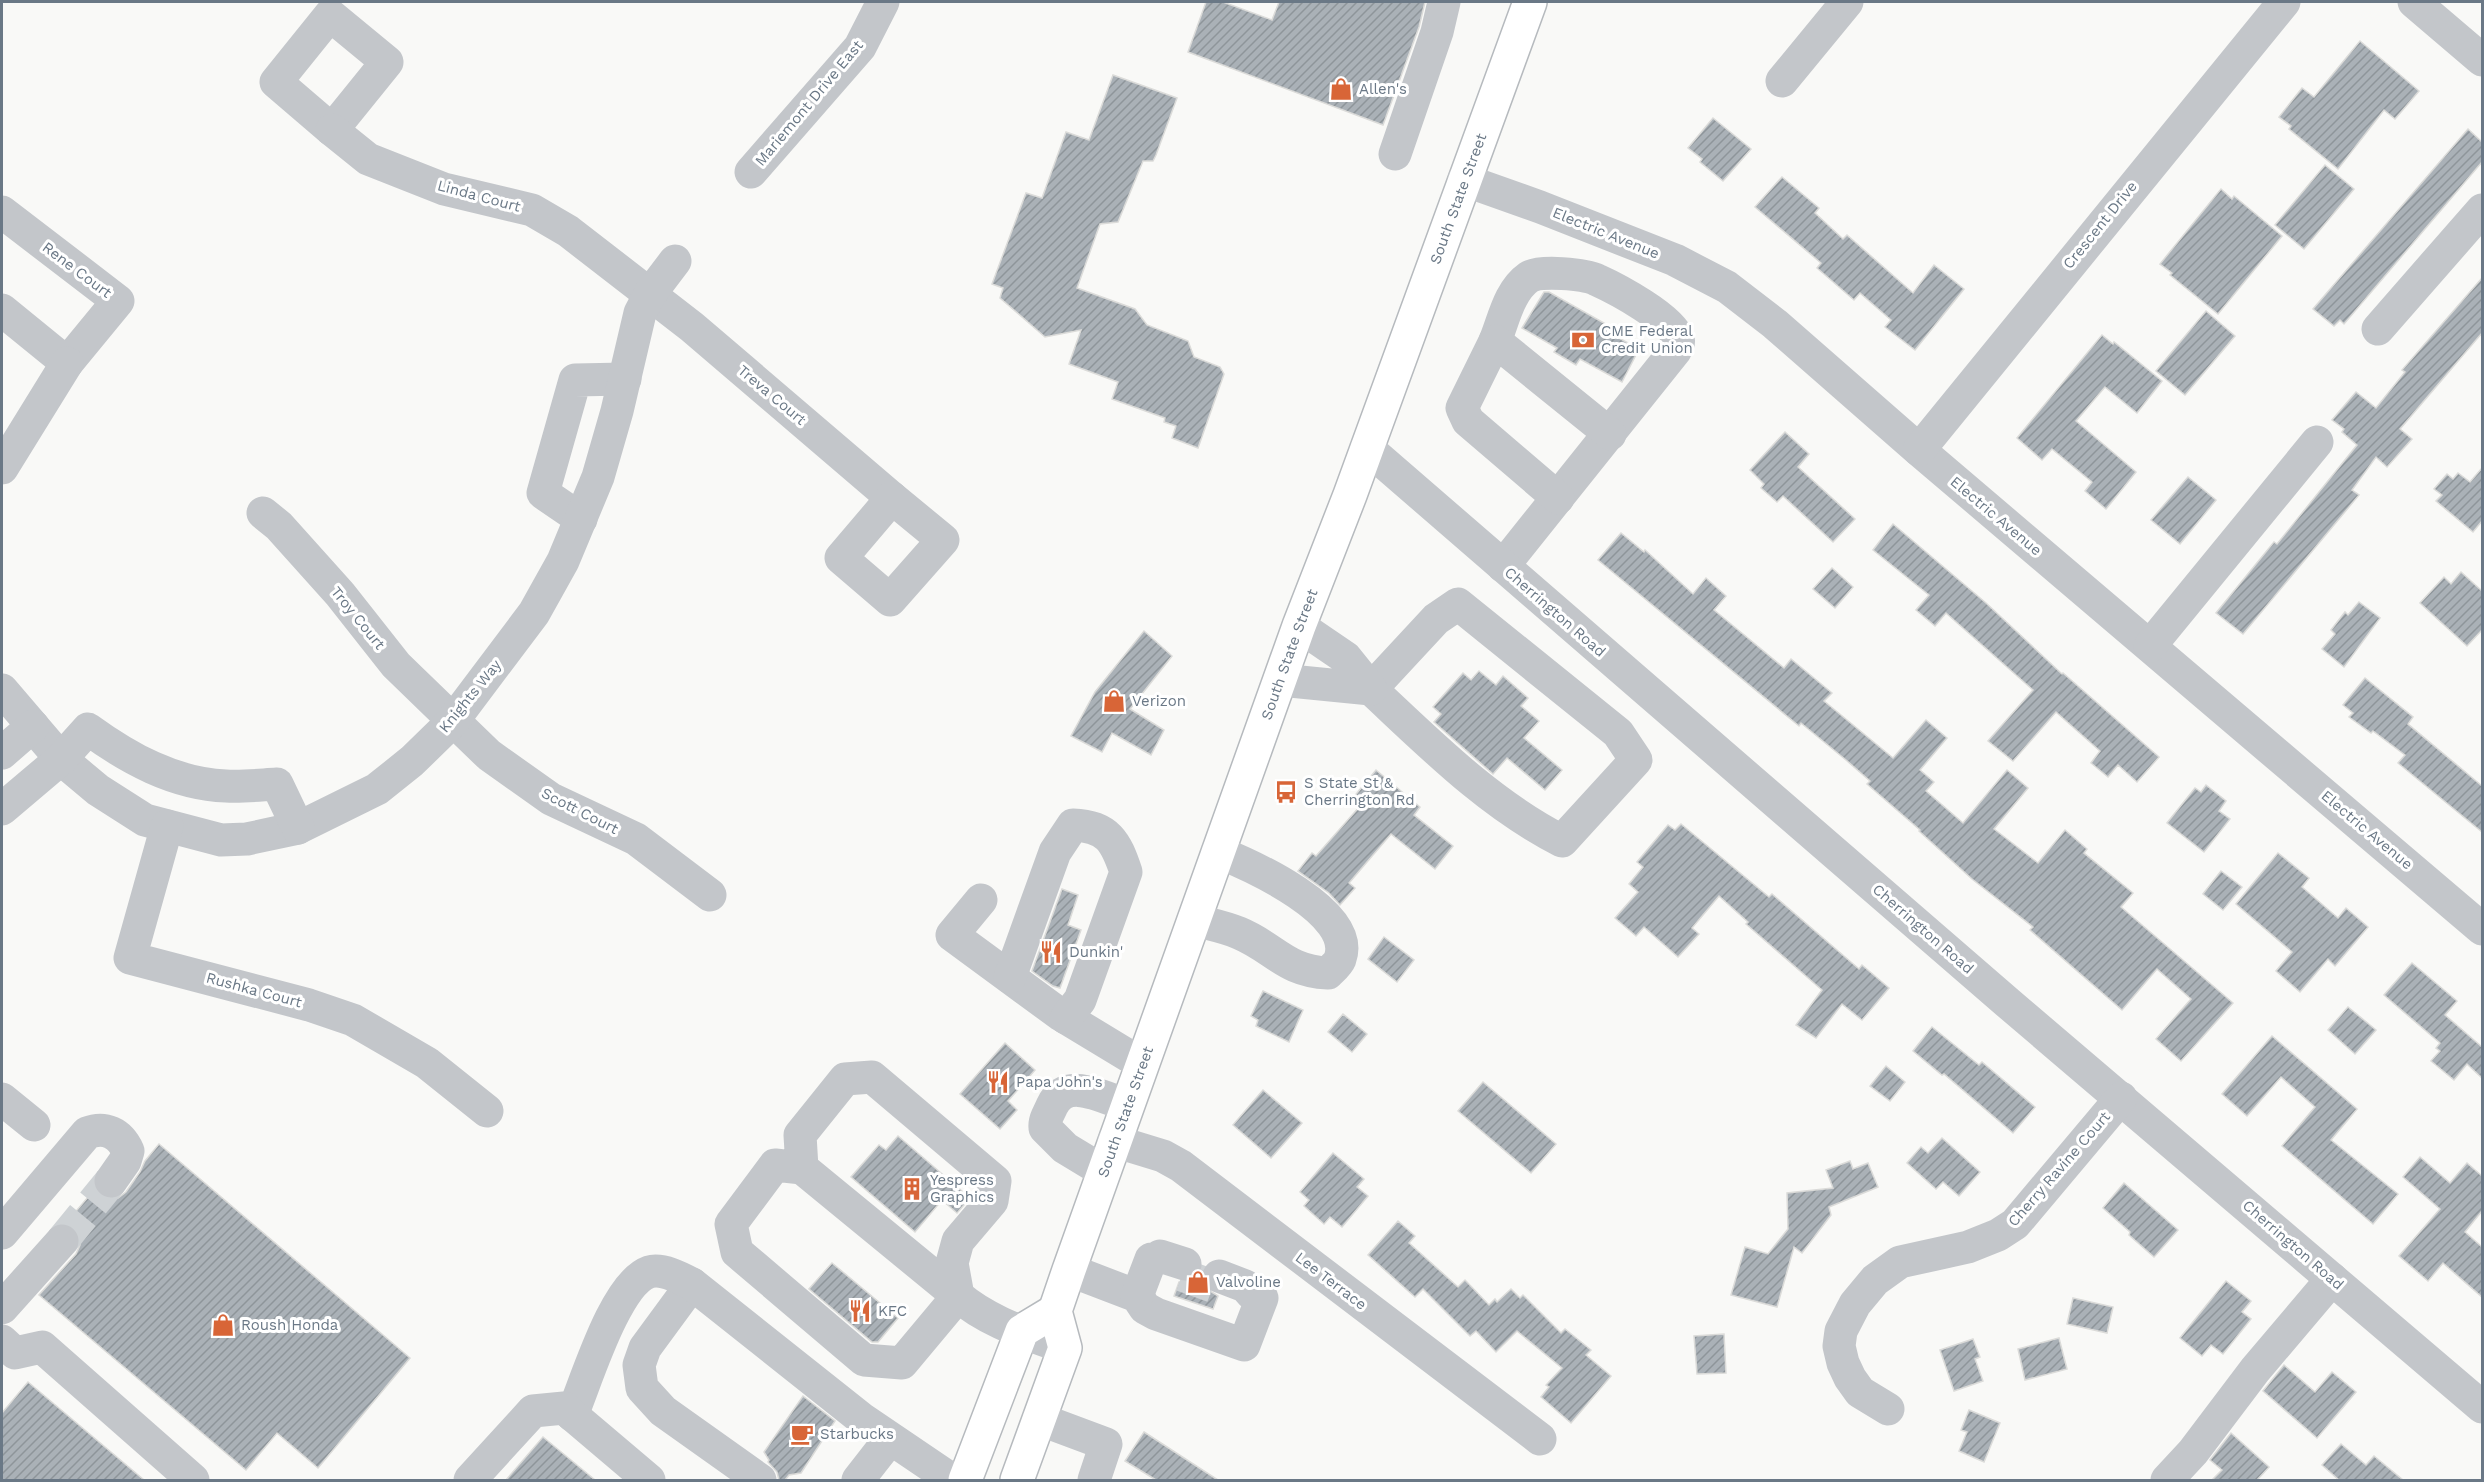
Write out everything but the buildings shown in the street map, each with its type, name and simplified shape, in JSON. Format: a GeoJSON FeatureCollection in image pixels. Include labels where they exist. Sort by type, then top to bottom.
{"type":"FeatureCollection","features":[{"type":"Feature","properties":{"kind":"main road","name":"South State Street"},"geometry":{"type":"LineString","coordinates":[[1055,1311],[1108,1156],[1299,626],[1367,448],[1530,2]]}},
{"type":"Feature","properties":{"kind":"main road"},"geometry":{"type":"LineString","coordinates":[[965,1480],[1022,1331],[1055,1311],[1065,1348],[1039,1419],[1011,1476]]}},
{"type":"Feature","properties":{"kind":"main road"},"geometry":{"type":"LineString","coordinates":[[1011,1476],[1020,1417],[1038,1366],[1040,1350],[1022,1331]]}},
{"type":"Feature","properties":{"kind":"main road"},"geometry":{"type":"LineString","coordinates":[[996,1404],[999,1471],[1011,1476]]}},
{"type":"Feature","properties":{"kind":"street","name":"Mariemont Drive East"},"geometry":{"type":"LineString","coordinates":[[751,172],[860,46],[883,2]]}},
{"type":"Feature","properties":{"kind":"street"},"geometry":{"type":"LineString","coordinates":[[1395,154],[1437,32],[1444,2]]}},
{"type":"Feature","properties":{"kind":"street"},"geometry":{"type":"LineString","coordinates":[[1782,81],[1847,2]]}},
{"type":"Feature","properties":{"kind":"street","name":"Crescent Drive"},"geometry":{"type":"LineString","coordinates":[[1919,450],[2098,227],[2284,2]]}},
{"type":"Feature","properties":{"kind":"street"},"geometry":{"type":"LineString","coordinates":[[2414,2],[2482,60]]}},
{"type":"Feature","properties":{"kind":"street","name":"Linda Court"},"geometry":{"type":"LineString","coordinates":[[332,130],[368,159],[444,189],[532,210],[568,231],[650,294]]}},
{"type":"Feature","properties":{"kind":"street","name":"Electric Avenue"},"geometry":{"type":"LineString","coordinates":[[1464,180],[1675,260],[1727,287],[1774,324],[2482,929]]}},
{"type":"Feature","properties":{"kind":"street"},"geometry":{"type":"LineString","coordinates":[[2378,329],[2482,210]]}},
{"type":"Feature","properties":{"kind":"street","name":"Rene Court"},"geometry":{"type":"LineString","coordinates":[[2,213],[118,301],[67,363],[2,468]]}},
{"type":"Feature","properties":{"kind":"street","name":"Knights Way"},"geometry":{"type":"LineString","coordinates":[[2,690],[61,759],[98,789],[145,820],[167,826],[221,840],[247,840],[298,828],[377,789],[412,761],[452,722],[534,613],[563,561],[598,477],[625,379],[640,313],[650,294],[675,261]]}},
{"type":"Feature","properties":{"kind":"street"},"geometry":{"type":"LineString","coordinates":[[1503,566],[1610,434],[1679,343],[1676,334],[1665,320],[1595,278],[1542,272],[1527,278],[1514,293],[1495,341],[1462,408],[1467,421],[1558,498]]}},
{"type":"Feature","properties":{"kind":"street","name":"Treva Court"},"geometry":{"type":"LineString","coordinates":[[650,294],[892,498]]}},
{"type":"Feature","properties":{"kind":"street"},"geometry":{"type":"LineString","coordinates":[[2,310],[67,363]]}},
{"type":"Feature","properties":{"kind":"street"},"geometry":{"type":"LineString","coordinates":[[1495,341],[1610,434]]}},
{"type":"Feature","properties":{"kind":"street"},"geometry":{"type":"LineString","coordinates":[[581,519],[543,493],[575,380],[625,379]]}},
{"type":"Feature","properties":{"kind":"street"},"geometry":{"type":"LineString","coordinates":[[2150,646],[2317,442]]}},
{"type":"Feature","properties":{"kind":"street","name":"Cherrington Road"},"geometry":{"type":"LineString","coordinates":[[1367,448],[2482,1407]]}},
{"type":"Feature","properties":{"kind":"street","name":"Troy Court"},"geometry":{"type":"LineString","coordinates":[[263,513],[279,526],[340,594],[396,665],[452,722]]}},
{"type":"Feature","properties":{"kind":"street"},"geometry":{"type":"LineString","coordinates":[[1299,626],[1346,658],[1371,689],[1444,758],[1530,825],[1562,841],[1636,760],[1618,733],[1458,604],[1436,619],[1371,689]]}},
{"type":"Feature","properties":{"kind":"street"},"geometry":{"type":"LineString","coordinates":[[1280,680],[1371,689]]}},
{"type":"Feature","properties":{"kind":"street"},"geometry":{"type":"LineString","coordinates":[[1618,733],[1654,697]]}},
{"type":"Feature","properties":{"kind":"street","name":"Scott Court"},"geometry":{"type":"LineString","coordinates":[[452,722],[489,755],[550,799],[636,839],[711,895]]}},
{"type":"Feature","properties":{"kind":"street"},"geometry":{"type":"LineString","coordinates":[[2,753],[33,726]]}},
{"type":"Feature","properties":{"kind":"street"},"geometry":{"type":"LineString","coordinates":[[2,809],[61,759],[88,729],[123,754],[175,777],[225,786],[277,784],[298,828]]}},
{"type":"Feature","properties":{"kind":"street"},"geometry":{"type":"LineString","coordinates":[[1010,977],[1055,852],[1073,825],[1090,825],[1112,839],[1126,872],[1080,1000],[1066,1018]]}},
{"type":"Feature","properties":{"kind":"street","name":"Rushka Court"},"geometry":{"type":"LineString","coordinates":[[167,826],[130,957],[309,1005],[353,1020],[427,1063],[487,1112]]}},
{"type":"Feature","properties":{"kind":"street"},"geometry":{"type":"LineString","coordinates":[[1194,920],[1239,932],[1280,959],[1307,972],[1328,973],[1339,961],[1342,948],[1335,931],[1314,907],[1286,884],[1261,870],[1218,852]]}},
{"type":"Feature","properties":{"kind":"street"},"geometry":{"type":"LineString","coordinates":[[981,900],[952,935],[1066,1018],[1142,1064]]}},
{"type":"Feature","properties":{"kind":"street"},"geometry":{"type":"LineString","coordinates":[[802,1168],[800,1135],[845,1079],[872,1077],[995,1181],[993,1201],[958,1240],[952,1263],[958,1296]]}},
{"type":"Feature","properties":{"kind":"street","name":"Lee Terrace"},"geometry":{"type":"LineString","coordinates":[[1127,1104],[1075,1089],[1065,1090],[1056,1097],[1045,1122],[1045,1128],[1065,1148],[1108,1156],[1162,1156],[1181,1166],[1540,1439]]}},
{"type":"Feature","properties":{"kind":"street","name":"Cherry Ravine Court"},"geometry":{"type":"LineString","coordinates":[[1888,1409],[1860,1392],[1843,1364],[1839,1346],[1841,1331],[1856,1304],[1875,1280],[1900,1262],[1968,1247],[1998,1235],[2015,1224],[2121,1098]]}},
{"type":"Feature","properties":{"kind":"street"},"geometry":{"type":"LineString","coordinates":[[2,1099],[34,1125]]}},
{"type":"Feature","properties":{"kind":"street"},"geometry":{"type":"LineString","coordinates":[[2,1233],[87,1133],[99,1129],[113,1133],[124,1142],[128,1151],[125,1161],[111,1181]]}},
{"type":"Feature","properties":{"kind":"street"},"geometry":{"type":"LineString","coordinates":[[958,1296],[902,1363],[864,1360],[737,1252],[731,1224],[775,1165],[802,1168],[958,1296],[978,1313],[1065,1348]]}},
{"type":"Feature","properties":{"kind":"street"},"geometry":{"type":"LineString","coordinates":[[2,1308],[62,1241]]}},
{"type":"Feature","properties":{"kind":"street"},"geometry":{"type":"LineString","coordinates":[[1137,1296],[1151,1259],[1174,1266]]}},
{"type":"Feature","properties":{"kind":"street"},"geometry":{"type":"LineString","coordinates":[[1069,1270],[1137,1296],[1145,1308],[1156,1314],[1244,1345],[1262,1298],[1252,1294],[1240,1297],[1217,1282]]}},
{"type":"Feature","properties":{"kind":"street"},"geometry":{"type":"LineString","coordinates":[[572,1415],[615,1309],[635,1280],[651,1271],[675,1275],[692,1284],[890,1439],[952,1480]]}},
{"type":"Feature","properties":{"kind":"street"},"geometry":{"type":"LineString","coordinates":[[2168,1480],[2193,1452],[2255,1370],[2332,1279]]}},
{"type":"Feature","properties":{"kind":"street"},"geometry":{"type":"LineString","coordinates":[[692,1284],[645,1348],[639,1365],[642,1388],[663,1411],[760,1480]]}},
{"type":"Feature","properties":{"kind":"street"},"geometry":{"type":"LineString","coordinates":[[6,1355],[42,1347],[193,1480]]}},
{"type":"Feature","properties":{"kind":"street"},"geometry":{"type":"LineString","coordinates":[[470,1480],[533,1411],[564,1408],[649,1480]]}},
{"type":"Feature","properties":{"kind":"street"},"geometry":{"type":"LineString","coordinates":[[1039,1419],[1106,1444],[1094,1480]]}},
{"type":"Feature","properties":{"kind":"street"},"geometry":{"type":"LineString","coordinates":[[858,1480],[890,1439]]}},
{"type":"Feature","properties":{"kind":"tunnel"},"geometry":{"type":"LineString","coordinates":[[62,1241],[111,1181]]}},
{"type":"Feature","properties":{"kind":"tunnel"},"geometry":{"type":"LineString","coordinates":[[1182,1275],[1215,1287]]}},
{"type":"Feature","properties":{"kind":"place","name":"Allen's"},"geometry":{"type":"Point","coordinates":[1341,89]}},
{"type":"Feature","properties":{"kind":"place","name":"CME Federal Credit Union"},"geometry":{"type":"Point","coordinates":[1583,340]}},
{"type":"Feature","properties":{"kind":"place","name":"Verizon"},"geometry":{"type":"Point","coordinates":[1114,701]}},
{"type":"Feature","properties":{"kind":"place","name":"S State St & Cherrington Rd"},"geometry":{"type":"Point","coordinates":[1286,792]}},
{"type":"Feature","properties":{"kind":"place","name":"Dunkin'"},"geometry":{"type":"Point","coordinates":[1051,952]}},
{"type":"Feature","properties":{"kind":"place","name":"Papa John's"},"geometry":{"type":"Point","coordinates":[998,1082]}},
{"type":"Feature","properties":{"kind":"place","name":"Yespress Graphics"},"geometry":{"type":"Point","coordinates":[912,1189]}},
{"type":"Feature","properties":{"kind":"place","name":"Valvoline"},"geometry":{"type":"Point","coordinates":[1198,1282]}},
{"type":"Feature","properties":{"kind":"place","name":"KFC"},"geometry":{"type":"Point","coordinates":[860,1311]}},
{"type":"Feature","properties":{"kind":"place","name":"Roush Honda"},"geometry":{"type":"Point","coordinates":[223,1325]}},
{"type":"Feature","properties":{"kind":"place","name":"Starbucks"},"geometry":{"type":"Point","coordinates":[802,1434]}}]}
